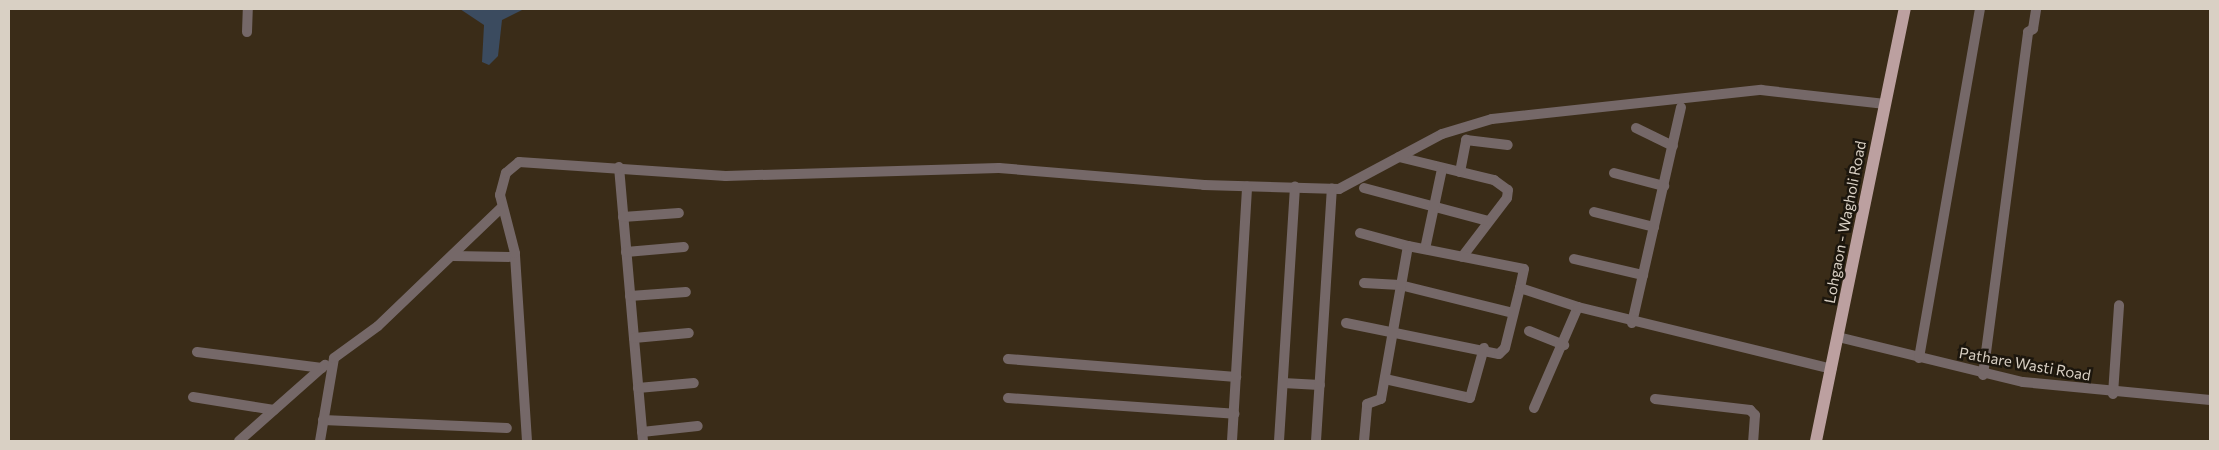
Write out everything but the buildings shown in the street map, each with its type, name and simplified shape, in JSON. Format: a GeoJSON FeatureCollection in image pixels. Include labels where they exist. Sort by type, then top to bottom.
{"type":"FeatureCollection","features":[{"type":"Feature","properties":{"kind":"main road","name":"Lohgaon - Wagholi Road"},"geometry":{"type":"LineString","coordinates":[[1816,441],[1905,9]]}},
{"type":"Feature","properties":{"kind":"street"},"geometry":{"type":"LineString","coordinates":[[247,32],[248,9]]}},
{"type":"Feature","properties":{"kind":"street"},"geometry":{"type":"LineString","coordinates":[[1919,358],[1980,9]]}},
{"type":"Feature","properties":{"kind":"street"},"geometry":{"type":"LineString","coordinates":[[1983,374],[2028,32],[2033,29],[2036,9]]}},
{"type":"Feature","properties":{"kind":"street"},"geometry":{"type":"LineString","coordinates":[[527,441],[515,257],[501,208],[501,183],[519,162],[619,167],[726,176],[999,168],[1247,186],[1332,189],[1356,183],[1442,134],[1485,121],[1768,90],[1885,104]]}},
{"type":"Feature","properties":{"kind":"street"},"geometry":{"type":"LineString","coordinates":[[1632,323],[1681,108]]}},
{"type":"Feature","properties":{"kind":"street"},"geometry":{"type":"LineString","coordinates":[[1636,128],[1673,146]]}},
{"type":"Feature","properties":{"kind":"street"},"geometry":{"type":"LineString","coordinates":[[1460,172],[1466,140],[1508,145]]}},
{"type":"Feature","properties":{"kind":"street"},"geometry":{"type":"LineString","coordinates":[[1399,157],[1442,169],[1494,180],[1508,190],[1462,257]]}},
{"type":"Feature","properties":{"kind":"street"},"geometry":{"type":"LineString","coordinates":[[619,167],[642,437],[698,426]]}},
{"type":"Feature","properties":{"kind":"street"},"geometry":{"type":"LineString","coordinates":[[1425,250],[1442,169]]}},
{"type":"Feature","properties":{"kind":"street"},"geometry":{"type":"LineString","coordinates":[[1614,174],[1664,186]]}},
{"type":"Feature","properties":{"kind":"street"},"geometry":{"type":"LineString","coordinates":[[1232,441],[1247,186]]}},
{"type":"Feature","properties":{"kind":"street"},"geometry":{"type":"LineString","coordinates":[[1279,441],[1295,188]]}},
{"type":"Feature","properties":{"kind":"street"},"geometry":{"type":"LineString","coordinates":[[1364,188],[1488,221]]}},
{"type":"Feature","properties":{"kind":"street"},"geometry":{"type":"LineString","coordinates":[[1316,441],[1332,189]]}},
{"type":"Feature","properties":{"kind":"street"},"geometry":{"type":"LineString","coordinates":[[239,441],[334,358],[378,326],[501,208]]}},
{"type":"Feature","properties":{"kind":"street"},"geometry":{"type":"LineString","coordinates":[[1594,212],[1654,227]]}},
{"type":"Feature","properties":{"kind":"street"},"geometry":{"type":"LineString","coordinates":[[623,217],[679,213]]}},
{"type":"Feature","properties":{"kind":"street"},"geometry":{"type":"LineString","coordinates":[[1346,323],[1393,330],[1502,353],[1524,269],[1425,250],[1360,233]]}},
{"type":"Feature","properties":{"kind":"street"},"geometry":{"type":"LineString","coordinates":[[1364,441],[1366,407],[1379,401],[1385,379],[1408,246]]}},
{"type":"Feature","properties":{"kind":"street"},"geometry":{"type":"LineString","coordinates":[[626,252],[684,247]]}},
{"type":"Feature","properties":{"kind":"street"},"geometry":{"type":"LineString","coordinates":[[453,256],[515,257]]}},
{"type":"Feature","properties":{"kind":"street"},"geometry":{"type":"LineString","coordinates":[[1574,259],[1643,275]]}},
{"type":"Feature","properties":{"kind":"street"},"geometry":{"type":"LineString","coordinates":[[1364,283],[1400,286],[1513,313]]}},
{"type":"Feature","properties":{"kind":"street"},"geometry":{"type":"LineString","coordinates":[[1520,288],[1632,323],[1832,369]]}},
{"type":"Feature","properties":{"kind":"street"},"geometry":{"type":"LineString","coordinates":[[630,296],[686,292]]}},
{"type":"Feature","properties":{"kind":"street"},"geometry":{"type":"LineString","coordinates":[[2113,394],[2119,305]]}},
{"type":"Feature","properties":{"kind":"street"},"geometry":{"type":"LineString","coordinates":[[1534,408],[1564,345],[1578,307]]}},
{"type":"Feature","properties":{"kind":"street"},"geometry":{"type":"LineString","coordinates":[[1529,331],[1564,345]]}},
{"type":"Feature","properties":{"kind":"street"},"geometry":{"type":"LineString","coordinates":[[634,338],[689,333]]}},
{"type":"Feature","properties":{"kind":"street","name":"Pathare Wasti Road"},"geometry":{"type":"LineString","coordinates":[[1838,337],[1983,374],[2113,394],[2210,400]]}},
{"type":"Feature","properties":{"kind":"street"},"geometry":{"type":"LineString","coordinates":[[1385,379],[1470,398],[1484,348]]}},
{"type":"Feature","properties":{"kind":"street"},"geometry":{"type":"LineString","coordinates":[[196,352],[322,368]]}},
{"type":"Feature","properties":{"kind":"street"},"geometry":{"type":"LineString","coordinates":[[320,441],[334,358]]}},
{"type":"Feature","properties":{"kind":"street"},"geometry":{"type":"LineString","coordinates":[[1008,359],[1236,377]]}},
{"type":"Feature","properties":{"kind":"street"},"geometry":{"type":"LineString","coordinates":[[638,388],[694,383]]}},
{"type":"Feature","properties":{"kind":"street"},"geometry":{"type":"LineString","coordinates":[[1283,383],[1320,385]]}},
{"type":"Feature","properties":{"kind":"street"},"geometry":{"type":"LineString","coordinates":[[193,397],[274,410]]}},
{"type":"Feature","properties":{"kind":"street"},"geometry":{"type":"LineString","coordinates":[[1008,398],[1234,414]]}},
{"type":"Feature","properties":{"kind":"street"},"geometry":{"type":"LineString","coordinates":[[1655,399],[1750,410],[1755,415],[1753,441]]}},
{"type":"Feature","properties":{"kind":"street"},"geometry":{"type":"LineString","coordinates":[[323,420],[507,428]]}},
{"type":"Feature","properties":{"kind":"water"},"geometry":{"type":"Polygon","coordinates":[[[460,9],[524,9],[502,20],[498,56],[489,65],[482,62],[484,25],[460,9]]]}}]}
